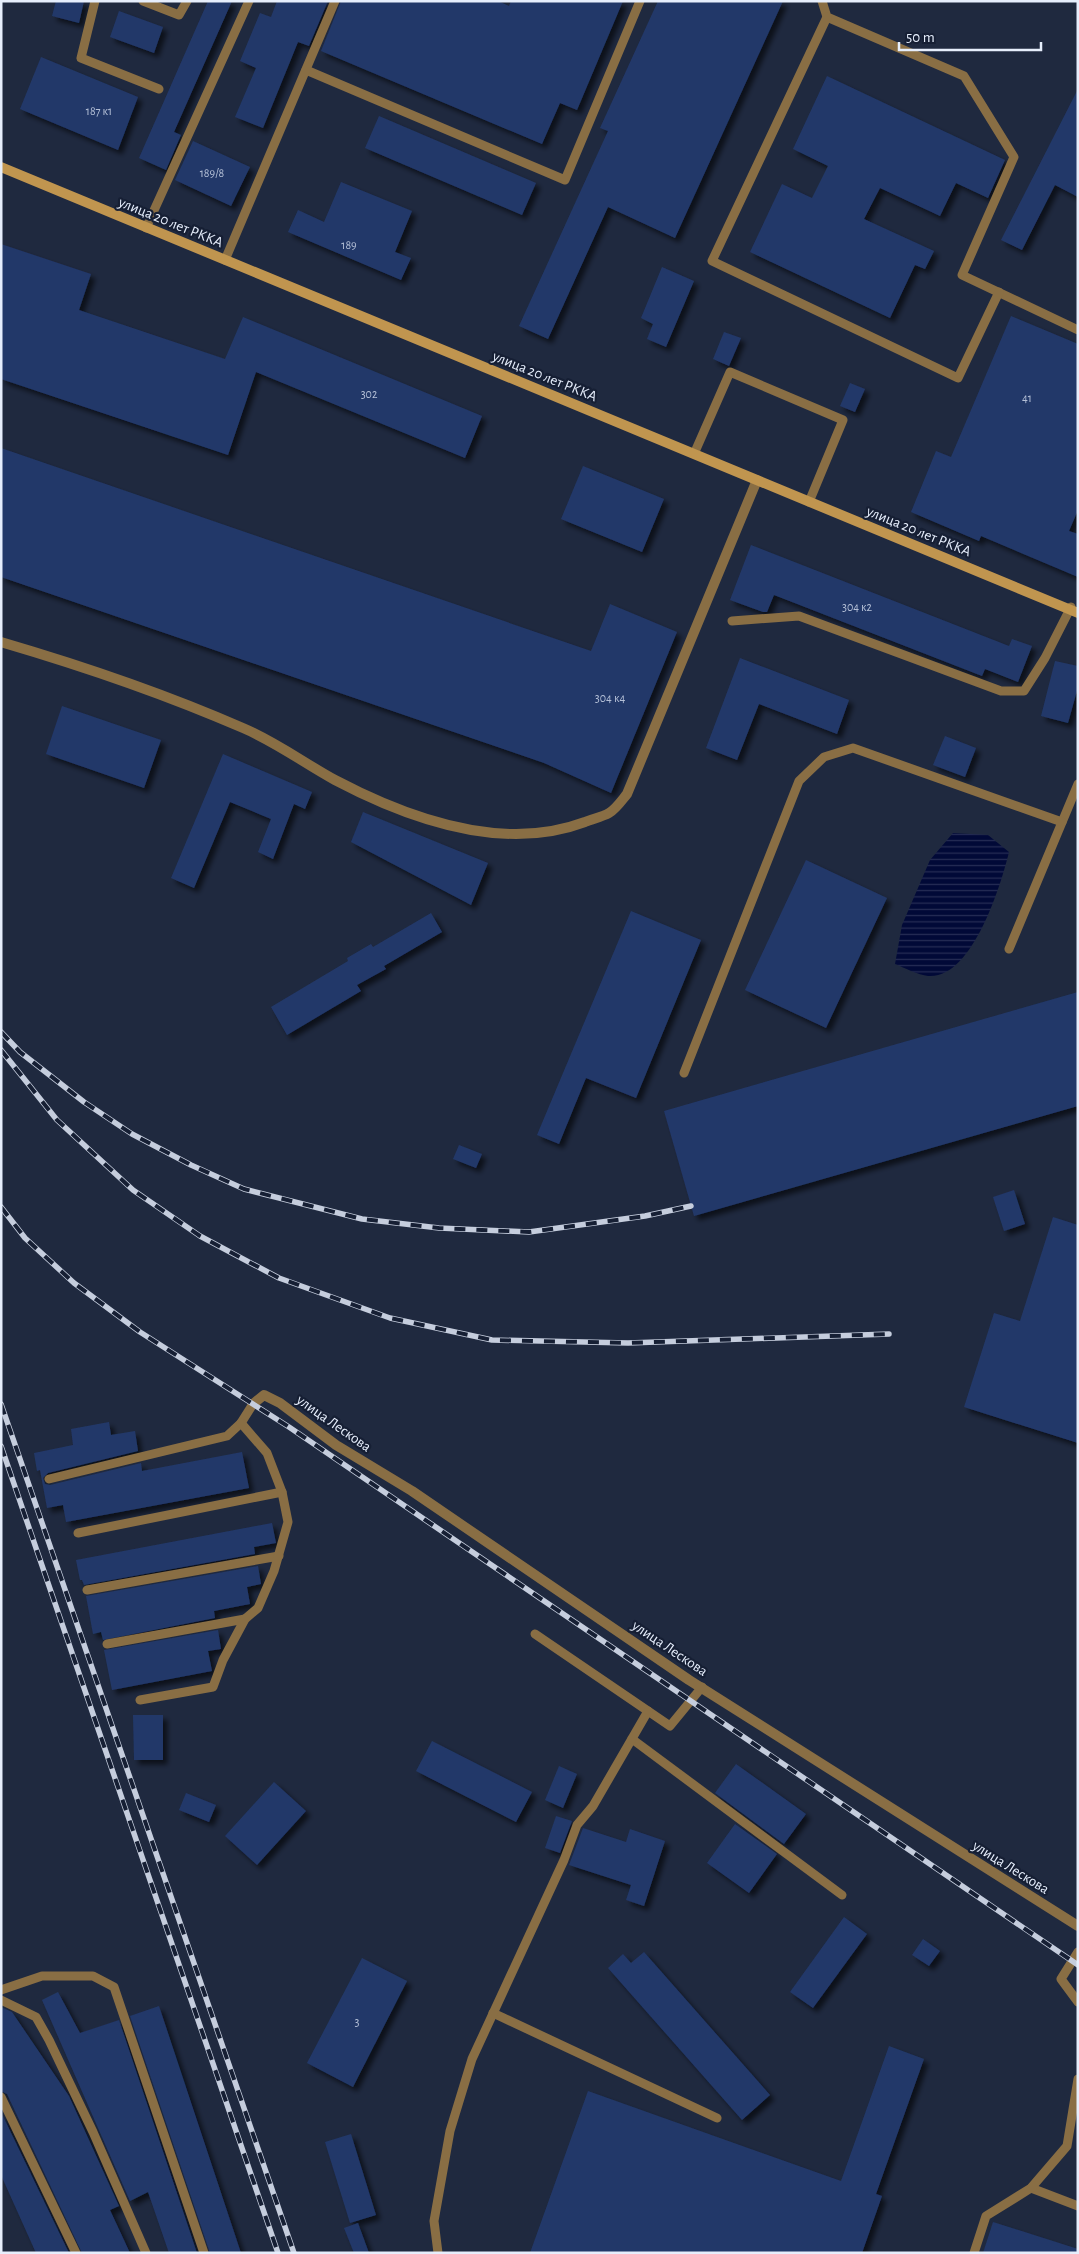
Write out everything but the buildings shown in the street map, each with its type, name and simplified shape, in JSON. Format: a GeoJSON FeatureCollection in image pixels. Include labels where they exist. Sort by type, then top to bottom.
{"type":"FeatureCollection","features":[{"type":"Feature","properties":{"kind":"main road","name":"улица 20 лет РККА"},"geometry":{"type":"LineString","coordinates":[[1,167],[1074,610]]}},
{"type":"Feature","properties":{"kind":"street"},"geometry":{"type":"LineString","coordinates":[[1,642],[63,660],[190,705],[263,736],[335,780],[394,808],[456,828],[511,835],[564,830],[610,813],[628,794],[757,480]]}},
{"type":"Feature","properties":{"kind":"street","name":"улица Лескова"},"geometry":{"type":"LineString","coordinates":[[253,1404],[264,1395],[280,1403],[336,1445],[412,1491],[702,1687],[1078,1926]]}},
{"type":"Feature","properties":{"kind":"lane"},"geometry":{"type":"LineString","coordinates":[[95,1],[81,58],[159,89]]}},
{"type":"Feature","properties":{"kind":"lane"},"geometry":{"type":"LineString","coordinates":[[143,1],[179,15],[187,1]]}},
{"type":"Feature","properties":{"kind":"lane"},"geometry":{"type":"LineString","coordinates":[[146,228],[249,1]]}},
{"type":"Feature","properties":{"kind":"lane"},"geometry":{"type":"LineString","coordinates":[[225,260],[335,1]]}},
{"type":"Feature","properties":{"kind":"lane"},"geometry":{"type":"LineString","coordinates":[[306,70],[565,180],[640,1]]}},
{"type":"Feature","properties":{"kind":"lane"},"geometry":{"type":"LineString","coordinates":[[822,1],[827,17],[712,261],[958,378],[998,292]]}},
{"type":"Feature","properties":{"kind":"lane"},"geometry":{"type":"LineString","coordinates":[[827,17],[964,76],[1014,157],[962,275],[1078,330]]}},
{"type":"Feature","properties":{"kind":"lane"},"geometry":{"type":"LineString","coordinates":[[694,454],[730,372],[738,375],[844,420],[809,502]]}},
{"type":"Feature","properties":{"kind":"lane"},"geometry":{"type":"LineString","coordinates":[[732,621],[799,616],[1001,691],[1024,691],[1074,610]]}},
{"type":"Feature","properties":{"kind":"lane"},"geometry":{"type":"LineString","coordinates":[[684,1072],[799,781],[824,757],[853,748],[1062,822]]}},
{"type":"Feature","properties":{"kind":"lane"},"geometry":{"type":"LineString","coordinates":[[1009,950],[1062,822],[1075,800],[1078,784]]}},
{"type":"Feature","properties":{"kind":"lane"},"geometry":{"type":"LineString","coordinates":[[49,1479],[227,1436],[241,1423],[253,1404]]}},
{"type":"Feature","properties":{"kind":"lane"},"geometry":{"type":"LineString","coordinates":[[140,1700],[213,1687],[223,1660],[245,1619],[258,1608],[279,1556],[288,1522],[282,1492],[267,1453],[241,1423]]}},
{"type":"Feature","properties":{"kind":"lane"},"geometry":{"type":"LineString","coordinates":[[78,1532],[282,1492]]}},
{"type":"Feature","properties":{"kind":"lane"},"geometry":{"type":"LineString","coordinates":[[87,1590],[279,1556]]}},
{"type":"Feature","properties":{"kind":"lane"},"geometry":{"type":"LineString","coordinates":[[107,1644],[245,1619]]}},
{"type":"Feature","properties":{"kind":"lane"},"geometry":{"type":"LineString","coordinates":[[535,1634],[670,1726],[702,1687]]}},
{"type":"Feature","properties":{"kind":"lane"},"geometry":{"type":"LineString","coordinates":[[438,2253],[434,2221],[450,2131],[472,2060],[564,1860],[577,1825],[593,1806],[648,1711]]}},
{"type":"Feature","properties":{"kind":"lane"},"geometry":{"type":"LineString","coordinates":[[632,1739],[842,1895]]}},
{"type":"Feature","properties":{"kind":"lane"},"geometry":{"type":"LineString","coordinates":[[1078,1952],[1061,1979],[1078,2002]]}},
{"type":"Feature","properties":{"kind":"lane"},"geometry":{"type":"LineString","coordinates":[[1,1990],[42,1976],[93,1976],[114,1987],[204,2253]]}},
{"type":"Feature","properties":{"kind":"lane"},"geometry":{"type":"LineString","coordinates":[[1,2000],[36,2017],[93,2132],[146,2253]]}},
{"type":"Feature","properties":{"kind":"lane"},"geometry":{"type":"LineString","coordinates":[[493,2013],[717,2118]]}},
{"type":"Feature","properties":{"kind":"lane"},"geometry":{"type":"LineString","coordinates":[[974,2253],[986,2216],[1031,2188],[1067,2146],[1078,2079]]}},
{"type":"Feature","properties":{"kind":"lane"},"geometry":{"type":"LineString","coordinates":[[1,2097],[76,2253]]}},
{"type":"Feature","properties":{"kind":"lane"},"geometry":{"type":"LineString","coordinates":[[1031,2188],[1078,2206]]}},
{"type":"Feature","properties":{"kind":"shaded area"},"geometry":{"type":"Polygon","coordinates":[[[953,833],[988,835],[1009,852],[991,907],[971,947],[958,963],[944,973],[928,976],[895,964],[902,925],[930,860],[953,833]]]}},
{"type":"Feature","properties":{"kind":"railway"},"geometry":{"type":"LineString","coordinates":[[1,1032],[20,1052],[84,1102],[132,1134],[191,1165],[244,1189],[362,1219],[439,1228],[529,1232],[645,1216],[691,1206]]}},
{"type":"Feature","properties":{"kind":"railway"},"geometry":{"type":"LineString","coordinates":[[1,1050],[57,1120],[133,1190],[200,1236],[279,1278],[390,1318],[492,1340],[628,1343],[889,1334]]}},
{"type":"Feature","properties":{"kind":"railway"},"geometry":{"type":"LineString","coordinates":[[1,1207],[25,1238],[74,1283],[140,1332],[289,1427],[1078,1965]]}},
{"type":"Feature","properties":{"kind":"railway"},"geometry":{"type":"LineString","coordinates":[[1,1404],[294,2253]]}},
{"type":"Feature","properties":{"kind":"railway"},"geometry":{"type":"LineString","coordinates":[[1,1446],[278,2253]]}}]}
